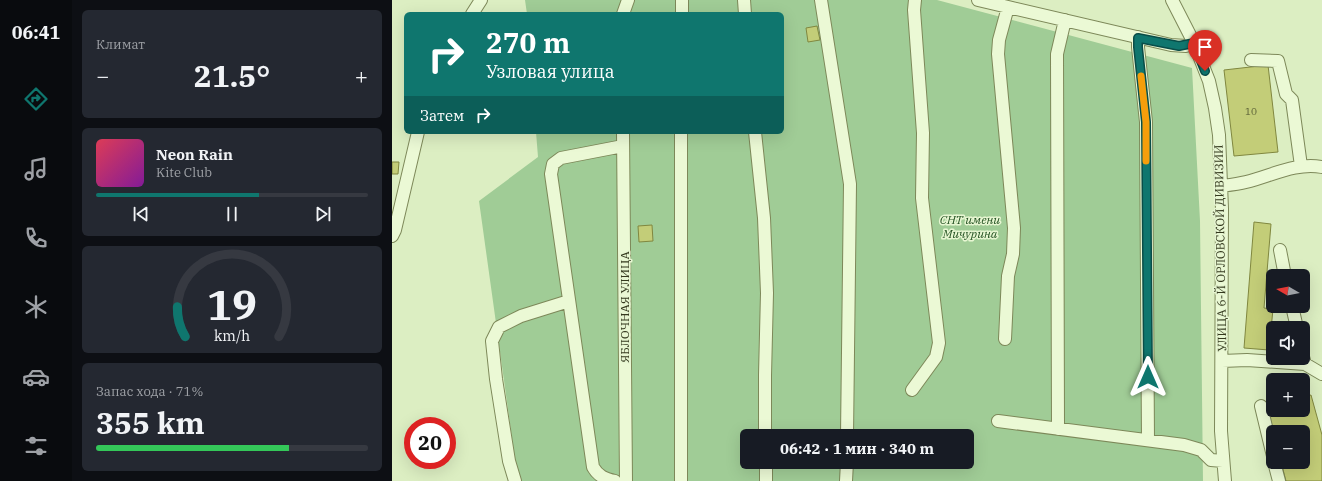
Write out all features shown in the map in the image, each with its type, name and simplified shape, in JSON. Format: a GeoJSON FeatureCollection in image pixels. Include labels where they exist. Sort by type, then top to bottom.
{"type":"FeatureCollection","features":[{"type":"Feature","properties":{"kind":"street"},"geometry":{"type":"LineString","coordinates":[[473,12],[481,0]]}},
{"type":"Feature","properties":{"kind":"street"},"geometry":{"type":"LineString","coordinates":[[624,12],[628,0]]}},
{"type":"Feature","properties":{"kind":"street"},"geometry":{"type":"LineString","coordinates":[[682,0],[682,12]]}},
{"type":"Feature","properties":{"kind":"street"},"geometry":{"type":"LineString","coordinates":[[744,0],[745,12]]}},
{"type":"Feature","properties":{"kind":"street"},"geometry":{"type":"LineString","coordinates":[[821,0],[850,184],[847,429]]}},
{"type":"Feature","properties":{"kind":"street"},"geometry":{"type":"LineString","coordinates":[[912,390],[936,357],[939,343],[922,198],[923,133],[914,10],[915,0]]}},
{"type":"Feature","properties":{"kind":"street"},"geometry":{"type":"LineString","coordinates":[[978,0],[1138,38],[1179,46],[1194,43]]}},
{"type":"Feature","properties":{"kind":"street","name":"УЛИЦА 6-Й ОРЛОВСКОЙ ДИВИЗИИ"},"geometry":{"type":"LineString","coordinates":[[1172,0],[1194,43],[1209,81],[1219,134],[1222,209],[1221,431],[1225,481]]}},
{"type":"Feature","properties":{"kind":"street"},"geometry":{"type":"LineString","coordinates":[[1005,340],[1008,276],[1013,254],[1014,228],[998,54],[999,40],[1008,7]]}},
{"type":"Feature","properties":{"kind":"street"},"geometry":{"type":"LineString","coordinates":[[1058,429],[1057,54],[1065,20]]}},
{"type":"Feature","properties":{"kind":"street"},"geometry":{"type":"LineString","coordinates":[[1138,38],[1146,122],[1148,440]]}},
{"type":"Feature","properties":{"kind":"street"},"geometry":{"type":"LineString","coordinates":[[1251,60],[1278,61],[1286,94],[1292,100],[1301,166]]}},
{"type":"Feature","properties":{"kind":"street"},"geometry":{"type":"LineString","coordinates":[[392,236],[395,230],[418,134]]}},
{"type":"Feature","properties":{"kind":"street","name":"ЯБЛОЧНАЯ УЛИЦА"},"geometry":{"type":"LineString","coordinates":[[623,134],[626,481]]}},
{"type":"Feature","properties":{"kind":"street"},"geometry":{"type":"LineString","coordinates":[[681,481],[682,134]]}},
{"type":"Feature","properties":{"kind":"street"},"geometry":{"type":"LineString","coordinates":[[755,134],[764,218],[766,278],[765,429]]}},
{"type":"Feature","properties":{"kind":"street"},"geometry":{"type":"LineString","coordinates":[[615,481],[608,480],[597,474],[593,467],[551,174],[553,164],[561,158],[623,146]]}},
{"type":"Feature","properties":{"kind":"street"},"geometry":{"type":"LineString","coordinates":[[1221,186],[1246,182],[1301,166],[1313,165],[1322,167]]}},
{"type":"Feature","properties":{"kind":"street"},"geometry":{"type":"LineString","coordinates":[[1280,250],[1284,269]]}},
{"type":"Feature","properties":{"kind":"street"},"geometry":{"type":"LineString","coordinates":[[515,481],[509,461],[496,379],[492,341],[499,327],[521,316],[569,300]]}},
{"type":"Feature","properties":{"kind":"street"},"geometry":{"type":"LineString","coordinates":[[1222,361],[1266,360]]}},
{"type":"Feature","properties":{"kind":"street"},"geometry":{"type":"LineString","coordinates":[[1310,365],[1322,374]]}},
{"type":"Feature","properties":{"kind":"street"},"geometry":{"type":"LineString","coordinates":[[1261,406],[1266,427]]}},
{"type":"Feature","properties":{"kind":"street"},"geometry":{"type":"LineString","coordinates":[[998,421],[1194,447],[1201,450],[1211,460],[1223,461]]}},
{"type":"Feature","properties":{"kind":"street"},"geometry":{"type":"LineString","coordinates":[[766,469],[766,481]]}},
{"type":"Feature","properties":{"kind":"street"},"geometry":{"type":"LineString","coordinates":[[846,481],[847,469]]}},
{"type":"Feature","properties":{"kind":"street"},"geometry":{"type":"LineString","coordinates":[[1276,469],[1279,481]]}},
{"type":"Feature","properties":{"kind":"green space","name":"СНТ имени Мичурина"},"geometry":{"type":"Polygon","coordinates":[[[525,0],[937,0],[1192,68],[1200,221],[1203,481],[518,481],[479,201],[538,157],[536,134],[784,134],[784,12],[527,12],[525,0]]]}},
{"type":"Feature","properties":{"kind":"building"},"geometry":{"type":"Polygon","coordinates":[[[817,26],[820,40],[808,42],[806,28],[817,26]]]}},
{"type":"Feature","properties":{"kind":"building"},"geometry":{"type":"Polygon","coordinates":[[[1268,65],[1278,152],[1234,156],[1224,70],[1268,65]]]}},
{"type":"Feature","properties":{"kind":"building"},"geometry":{"type":"Polygon","coordinates":[[[392,162],[399,162],[398,174],[392,174],[392,162]]]}},
{"type":"Feature","properties":{"kind":"building"},"geometry":{"type":"Polygon","coordinates":[[[1254,222],[1271,224],[1267,269],[1266,269],[1264,308],[1266,308],[1266,313],[1273,313],[1272,321],[1266,321],[1266,350],[1244,348],[1254,222]]]}},
{"type":"Feature","properties":{"kind":"building"},"geometry":{"type":"Polygon","coordinates":[[[652,225],[653,241],[639,242],[638,226],[652,225]]]}},
{"type":"Feature","properties":{"kind":"building"},"geometry":{"type":"Polygon","coordinates":[[[1310,395],[1322,435],[1322,481],[1286,481],[1283,469],[1310,469],[1310,425],[1271,425],[1269,417],[1310,417],[1310,395]]]}},
{"type":"Feature","properties":{"kind":"slow traffic"},"geometry":{"type":"LineString","coordinates":[[1141,76],[1146,122],[1146,161]]}},
{"type":"Feature","properties":{"kind":"route"},"geometry":{"type":"LineString","coordinates":[[1148,377],[1146,122],[1138,38],[1179,46],[1186,46],[1194,43],[1205,71]]}}]}
